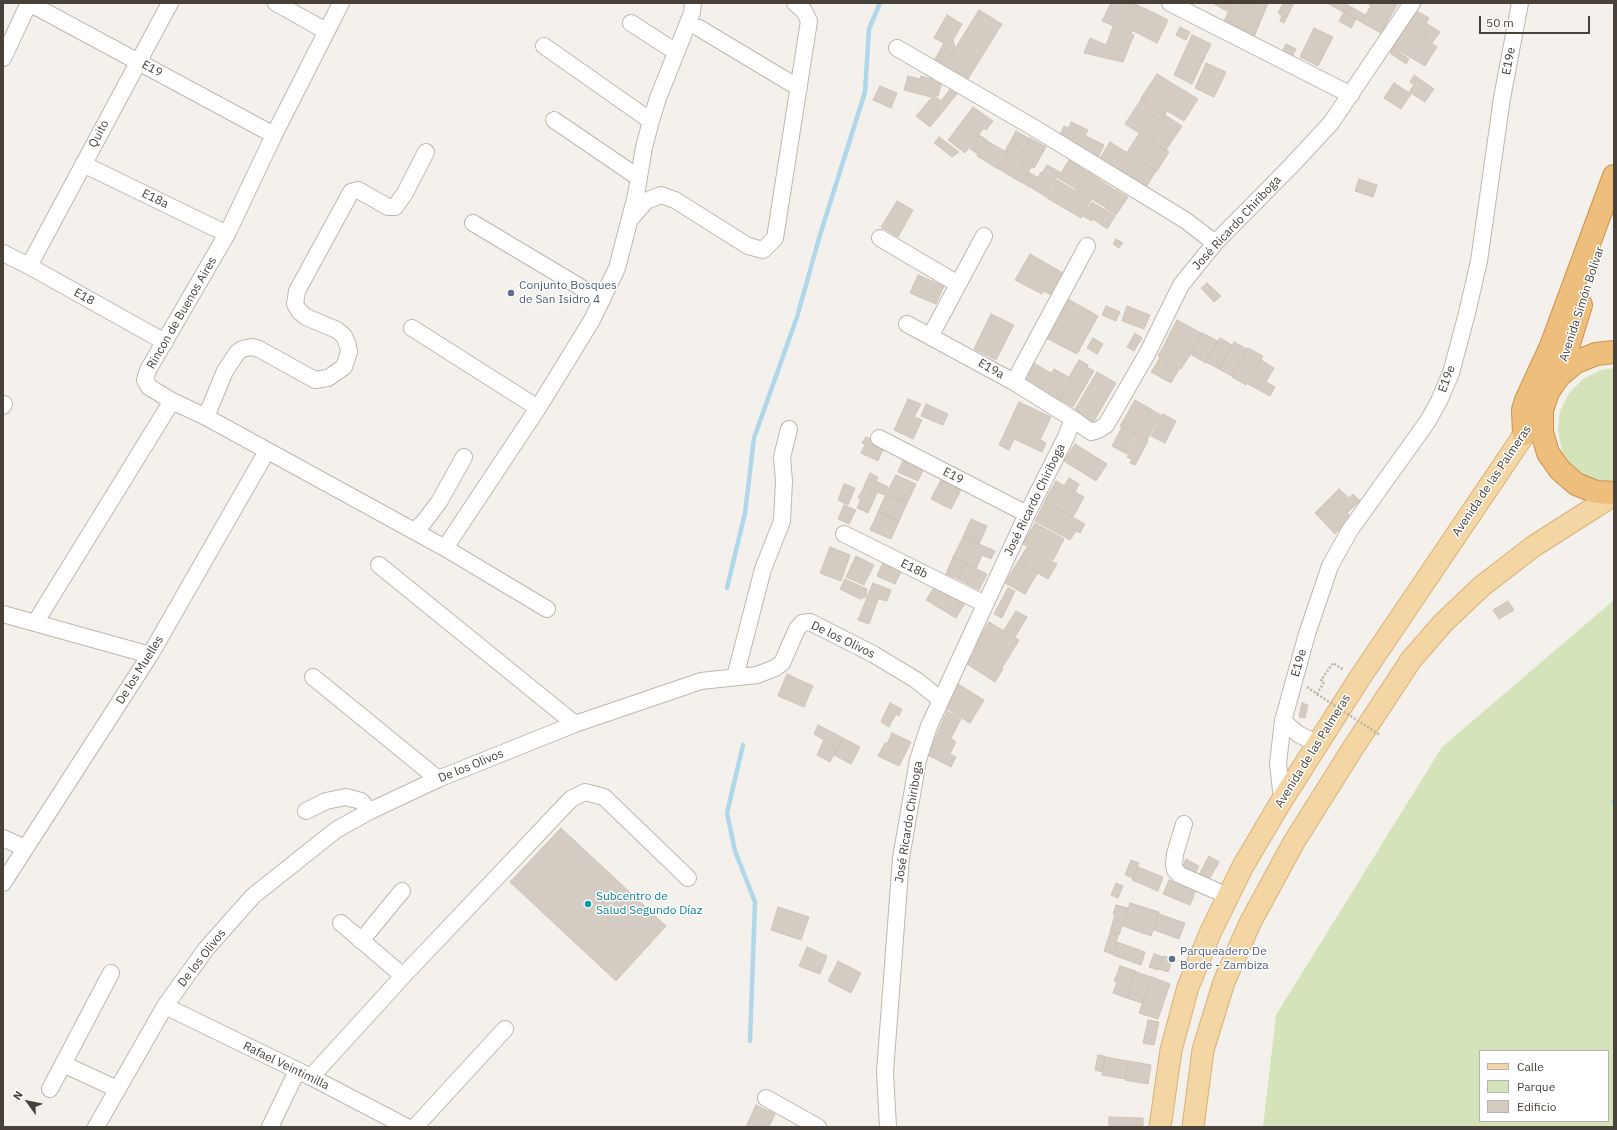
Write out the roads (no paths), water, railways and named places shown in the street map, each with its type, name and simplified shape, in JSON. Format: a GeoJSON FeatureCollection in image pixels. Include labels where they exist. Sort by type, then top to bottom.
{"type":"FeatureCollection","features":[{"type":"Feature","properties":{"kind":"highway"},"geometry":{"type":"LineString","coordinates":[[1524,434],[1523,410],[1526,400],[1551,346],[1614,176]]}},
{"type":"Feature","properties":{"kind":"highway","name":"Avenida Simón Bolívar"},"geometry":{"type":"LineString","coordinates":[[1559,376],[1582,300],[1614,210]]}},
{"type":"Feature","properties":{"kind":"highway"},"geometry":{"type":"LineString","coordinates":[[1614,352],[1596,354],[1576,362],[1559,376],[1548,392],[1542,410],[1542,432],[1548,453],[1560,470],[1576,484],[1596,492],[1614,494]]}},
{"type":"Feature","properties":{"kind":"main road","name":"Avenida de las Palmeras"},"geometry":{"type":"LineString","coordinates":[[1160,1127],[1172,1050],[1188,987],[1211,930],[1243,866],[1282,800],[1414,597],[1524,434],[1542,410]]}},
{"type":"Feature","properties":{"kind":"main road"},"geometry":{"type":"LineString","coordinates":[[1193,1127],[1203,1050],[1224,982],[1250,923],[1294,842],[1411,660],[1443,623],[1482,586],[1534,546],[1614,494]]}},
{"type":"Feature","properties":{"kind":"street"},"geometry":{"type":"LineString","coordinates":[[3,58],[29,3]]}},
{"type":"Feature","properties":{"kind":"street","name":"E19"},"geometry":{"type":"LineString","coordinates":[[29,3],[274,135]]}},
{"type":"Feature","properties":{"kind":"street","name":"Quito"},"geometry":{"type":"LineString","coordinates":[[28,266],[170,3]]}},
{"type":"Feature","properties":{"kind":"street"},"geometry":{"type":"LineString","coordinates":[[276,3],[326,31]]}},
{"type":"Feature","properties":{"kind":"street","name":"Rincon de Buenos Aires"},"geometry":{"type":"LineString","coordinates":[[341,3],[274,135],[227,234],[148,370],[145,380],[149,387],[172,401],[206,417],[414,531],[546,609]]}},
{"type":"Feature","properties":{"kind":"street"},"geometry":{"type":"LineString","coordinates":[[444,548],[538,408],[592,320],[617,268],[639,178],[644,147],[651,120],[658,98],[692,13],[693,3]]}},
{"type":"Feature","properties":{"kind":"street"},"geometry":{"type":"LineString","coordinates":[[629,220],[646,201],[661,195],[675,200],[748,246],[763,250],[775,238],[809,21],[804,11],[795,3]]}},
{"type":"Feature","properties":{"kind":"street"},"geometry":{"type":"LineString","coordinates":[[1170,3],[1351,95]]}},
{"type":"Feature","properties":{"kind":"street","name":"José Ricardo Chiriboga"},"geometry":{"type":"LineString","coordinates":[[888,1127],[885,1072],[901,858],[918,760],[929,726],[985,604],[1027,514],[1066,437],[1073,419],[1091,432],[1106,425],[1147,354],[1181,284],[1215,243],[1331,123],[1412,3]]}},
{"type":"Feature","properties":{"kind":"street","name":"E19e"},"geometry":{"type":"LineString","coordinates":[[1282,800],[1278,763],[1284,721],[1307,634],[1330,566],[1350,530],[1428,421],[1439,402],[1451,373],[1479,261],[1502,98],[1520,3]]}},
{"type":"Feature","properties":{"kind":"street"},"geometry":{"type":"LineString","coordinates":[[631,23],[676,52]]}},
{"type":"Feature","properties":{"kind":"street"},"geometry":{"type":"LineString","coordinates":[[699,28],[799,88]]}},
{"type":"Feature","properties":{"kind":"street"},"geometry":{"type":"LineString","coordinates":[[544,46],[651,120]]}},
{"type":"Feature","properties":{"kind":"street"},"geometry":{"type":"LineString","coordinates":[[897,48],[1036,129],[1165,207],[1215,243]]}},
{"type":"Feature","properties":{"kind":"street"},"geometry":{"type":"LineString","coordinates":[[554,120],[639,178]]}},
{"type":"Feature","properties":{"kind":"street"},"geometry":{"type":"LineString","coordinates":[[206,417],[225,371],[237,353],[242,349],[259,349],[315,380],[328,378],[344,367],[348,352],[348,346],[344,336],[337,330],[306,317],[299,311],[295,304],[296,291],[351,192],[358,190],[388,207],[395,207],[405,193],[426,152]]}},
{"type":"Feature","properties":{"kind":"street","name":"E18a"},"geometry":{"type":"LineString","coordinates":[[83,164],[227,234]]}},
{"type":"Feature","properties":{"kind":"street"},"geometry":{"type":"LineString","coordinates":[[473,223],[602,300]]}},
{"type":"Feature","properties":{"kind":"street"},"geometry":{"type":"LineString","coordinates":[[931,335],[984,236]]}},
{"type":"Feature","properties":{"kind":"street"},"geometry":{"type":"LineString","coordinates":[[880,238],[958,284]]}},
{"type":"Feature","properties":{"kind":"street"},"geometry":{"type":"LineString","coordinates":[[1014,382],[1087,246]]}},
{"type":"Feature","properties":{"kind":"street","name":"E18"},"geometry":{"type":"LineString","coordinates":[[3,253],[165,342]]}},
{"type":"Feature","properties":{"kind":"street","name":"E19a"},"geometry":{"type":"LineString","coordinates":[[907,324],[931,335],[1014,382],[1073,419]]}},
{"type":"Feature","properties":{"kind":"street"},"geometry":{"type":"LineString","coordinates":[[412,328],[538,408]]}},
{"type":"Feature","properties":{"kind":"street"},"geometry":{"type":"LineString","coordinates":[[35,623],[172,401]]}},
{"type":"Feature","properties":{"kind":"street"},"geometry":{"type":"LineString","coordinates":[[735,677],[763,569],[782,521],[784,481],[782,457],[789,429]]}},
{"type":"Feature","properties":{"kind":"street","name":"E19"},"geometry":{"type":"LineString","coordinates":[[879,438],[1027,514]]}},
{"type":"Feature","properties":{"kind":"street","name":"De los Muelles"},"geometry":{"type":"LineString","coordinates":[[3,883],[150,655],[267,451]]}},
{"type":"Feature","properties":{"kind":"street"},"geometry":{"type":"LineString","coordinates":[[414,531],[423,523],[439,502],[464,457]]}},
{"type":"Feature","properties":{"kind":"street","name":"E18b"},"geometry":{"type":"LineString","coordinates":[[844,534],[985,604]]}},
{"type":"Feature","properties":{"kind":"street"},"geometry":{"type":"LineString","coordinates":[[379,565],[575,724]]}},
{"type":"Feature","properties":{"kind":"street"},"geometry":{"type":"LineString","coordinates":[[3,614],[150,655]]}},
{"type":"Feature","properties":{"kind":"street","name":"De los Olivos"},"geometry":{"type":"LineString","coordinates":[[96,1127],[165,1006],[206,949],[253,896],[336,830],[370,811],[438,779],[575,724],[700,681],[757,674],[775,668],[782,663],[797,629],[802,623],[810,622],[873,654],[916,680],[941,700]]}},
{"type":"Feature","properties":{"kind":"street"},"geometry":{"type":"LineString","coordinates":[[313,677],[438,779]]}},
{"type":"Feature","properties":{"kind":"street"},"geometry":{"type":"LineString","coordinates":[[1284,721],[1298,734],[1319,742]]}},
{"type":"Feature","properties":{"kind":"street"},"geometry":{"type":"LineString","coordinates":[[270,1127],[304,1074],[403,976],[571,799],[585,792],[604,797],[688,878]]}},
{"type":"Feature","properties":{"kind":"street"},"geometry":{"type":"LineString","coordinates":[[306,811],[326,801],[346,798],[361,801],[370,811]]}},
{"type":"Feature","properties":{"kind":"street"},"geometry":{"type":"LineString","coordinates":[[1184,824],[1175,854],[1174,870],[1180,875],[1228,896]]}},
{"type":"Feature","properties":{"kind":"street"},"geometry":{"type":"LineString","coordinates":[[3,838],[25,848]]}},
{"type":"Feature","properties":{"kind":"street"},"geometry":{"type":"LineString","coordinates":[[361,940],[402,891]]}},
{"type":"Feature","properties":{"kind":"street"},"geometry":{"type":"LineString","coordinates":[[341,923],[403,976]]}},
{"type":"Feature","properties":{"kind":"street"},"geometry":{"type":"LineString","coordinates":[[50,1089],[110,973]]}},
{"type":"Feature","properties":{"kind":"street","name":"Rafael Veintimilla"},"geometry":{"type":"LineString","coordinates":[[165,1006],[304,1074],[407,1127]]}},
{"type":"Feature","properties":{"kind":"street"},"geometry":{"type":"LineString","coordinates":[[415,1127],[505,1029]]}},
{"type":"Feature","properties":{"kind":"street"},"geometry":{"type":"LineString","coordinates":[[63,1064],[117,1089]]}},
{"type":"Feature","properties":{"kind":"street"},"geometry":{"type":"LineString","coordinates":[[766,1098],[818,1127]]}},
{"type":"Feature","properties":{"kind":"waterway"},"geometry":{"type":"LineString","coordinates":[[727,588],[745,513],[754,438],[797,317],[820,235],[865,92],[869,29],[880,3]]}},
{"type":"Feature","properties":{"kind":"waterway"},"geometry":{"type":"LineString","coordinates":[[743,745],[727,813],[735,851],[755,902],[750,1041]]}},
{"type":"Feature","properties":{"kind":"place","name":"Conjunto Bosques de San Isidro 4"},"geometry":{"type":"Point","coordinates":[511,293]}},
{"type":"Feature","properties":{"kind":"place","name":"Subcentro de Salud Segundo Díaz"},"geometry":{"type":"Point","coordinates":[588,904]}},
{"type":"Feature","properties":{"kind":"place","name":"Parqueadero De Borde - Zambiza"},"geometry":{"type":"Point","coordinates":[1172,959]}}]}
